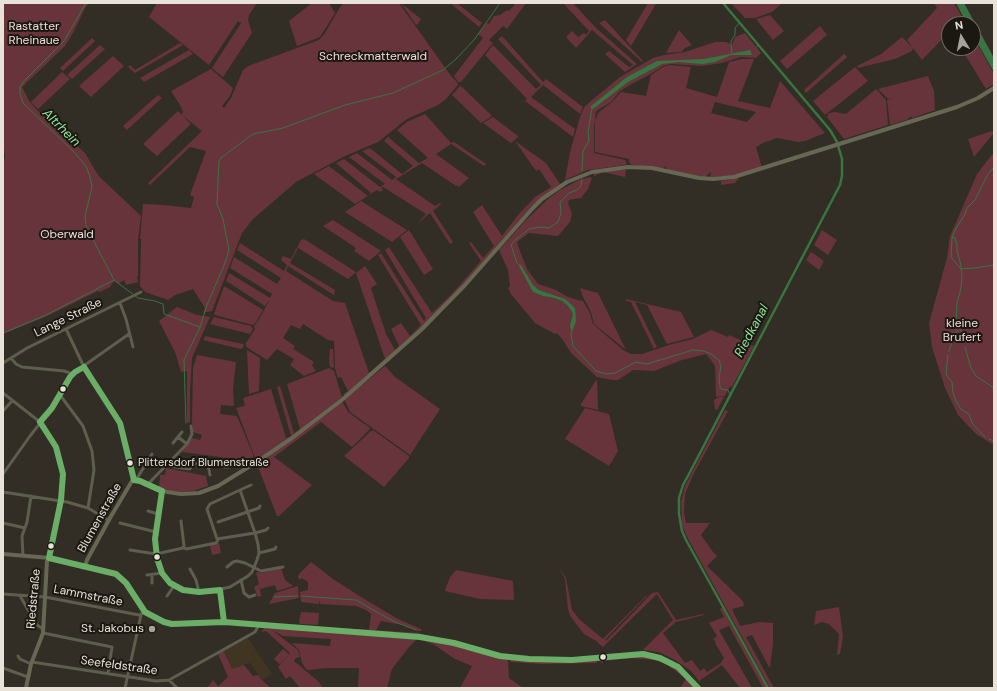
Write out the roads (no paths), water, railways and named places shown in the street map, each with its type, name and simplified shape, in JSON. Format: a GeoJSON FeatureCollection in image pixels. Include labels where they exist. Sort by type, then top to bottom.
{"type":"FeatureCollection","features":[{"type":"Feature","properties":{"kind":"main road"},"geometry":{"type":"LineString","coordinates":[[135,480],[148,484],[162,491],[188,494],[199,493],[212,489],[260,460],[325,413],[392,357],[451,300],[542,199],[567,182],[592,172],[628,166],[652,168],[699,178],[729,178],[750,173],[957,107],[978,98],[994,88]]}},
{"type":"Feature","properties":{"kind":"main road","name":"Blumenstraße"},"geometry":{"type":"LineString","coordinates":[[85,566],[108,520],[128,486],[135,480]]}},
{"type":"Feature","properties":{"kind":"main road"},"geometry":{"type":"LineString","coordinates":[[3,554],[49,558],[108,571],[121,577],[144,613],[172,624],[224,622],[420,637],[454,643],[500,656],[529,659],[558,660],[599,658],[632,654],[651,655],[678,667],[698,688]]}},
{"type":"Feature","properties":{"kind":"main road","name":"Riedstraße"},"geometry":{"type":"LineString","coordinates":[[26,688],[31,663],[43,631],[47,561],[49,558]]}},
{"type":"Feature","properties":{"kind":"street","name":"Lange Straße"},"geometry":{"type":"LineString","coordinates":[[3,363],[66,329],[141,292]]}},
{"type":"Feature","properties":{"kind":"street"},"geometry":{"type":"LineString","coordinates":[[120,303],[126,319],[133,347]]}},
{"type":"Feature","properties":{"kind":"street","name":"Blumenstraße"},"geometry":{"type":"LineString","coordinates":[[66,329],[84,366],[120,423],[135,480]]}},
{"type":"Feature","properties":{"kind":"street"},"geometry":{"type":"LineString","coordinates":[[3,474],[40,422],[52,408],[73,374],[129,334]]}},
{"type":"Feature","properties":{"kind":"street"},"geometry":{"type":"LineString","coordinates":[[11,358],[16,364],[22,367],[64,371],[73,374]]}},
{"type":"Feature","properties":{"kind":"street"},"geometry":{"type":"LineString","coordinates":[[3,393],[40,422],[54,442],[60,460],[63,474],[61,500],[49,558]]}},
{"type":"Feature","properties":{"kind":"street"},"geometry":{"type":"LineString","coordinates":[[60,395],[83,426],[92,451],[94,470],[88,508]]}},
{"type":"Feature","properties":{"kind":"street"},"geometry":{"type":"LineString","coordinates":[[3,412],[12,401]]}},
{"type":"Feature","properties":{"kind":"street"},"geometry":{"type":"LineString","coordinates":[[148,484],[188,444],[192,434],[191,426]]}},
{"type":"Feature","properties":{"kind":"street"},"geometry":{"type":"LineString","coordinates":[[173,443],[182,432]]}},
{"type":"Feature","properties":{"kind":"street"},"geometry":{"type":"LineString","coordinates":[[178,437],[188,444]]}},
{"type":"Feature","properties":{"kind":"street"},"geometry":{"type":"LineString","coordinates":[[135,480],[152,454]]}},
{"type":"Feature","properties":{"kind":"street"},"geometry":{"type":"LineString","coordinates":[[168,464],[170,466],[189,469],[196,463],[227,467],[235,465]]}},
{"type":"Feature","properties":{"kind":"street"},"geometry":{"type":"LineString","coordinates":[[208,464],[210,475]]}},
{"type":"Feature","properties":{"kind":"street"},"geometry":{"type":"LineString","coordinates":[[218,540],[216,538],[208,507],[210,504],[251,485]]}},
{"type":"Feature","properties":{"kind":"street"},"geometry":{"type":"LineString","coordinates":[[162,491],[156,532],[156,554],[162,573],[174,586],[183,590],[199,592],[220,590],[230,587],[248,576],[254,568],[259,553],[255,533],[240,490]]}},
{"type":"Feature","properties":{"kind":"street"},"geometry":{"type":"LineString","coordinates":[[3,492],[61,500],[88,508],[108,520]]}},
{"type":"Feature","properties":{"kind":"street"},"geometry":{"type":"LineString","coordinates":[[23,556],[22,536],[31,496]]}},
{"type":"Feature","properties":{"kind":"street"},"geometry":{"type":"LineString","coordinates":[[218,522],[259,508],[260,506]]}},
{"type":"Feature","properties":{"kind":"street"},"geometry":{"type":"LineString","coordinates":[[148,511],[158,514]]}},
{"type":"Feature","properties":{"kind":"street"},"geometry":{"type":"LineString","coordinates":[[181,521],[183,547]]}},
{"type":"Feature","properties":{"kind":"street"},"geometry":{"type":"LineString","coordinates":[[3,523],[25,528]]}},
{"type":"Feature","properties":{"kind":"street"},"geometry":{"type":"LineString","coordinates":[[120,523],[156,532]]}},
{"type":"Feature","properties":{"kind":"street"},"geometry":{"type":"LineString","coordinates":[[130,550],[156,554],[183,547],[186,548],[216,543],[218,540],[255,533],[268,528]]}},
{"type":"Feature","properties":{"kind":"street"},"geometry":{"type":"LineString","coordinates":[[259,553],[275,549],[276,547]]}},
{"type":"Feature","properties":{"kind":"street"},"geometry":{"type":"LineString","coordinates":[[228,567],[233,562],[237,561],[245,563],[261,571],[283,567]]}},
{"type":"Feature","properties":{"kind":"street"},"geometry":{"type":"LineString","coordinates":[[190,569],[196,580],[199,592]]}},
{"type":"Feature","properties":{"kind":"street"},"geometry":{"type":"LineString","coordinates":[[147,575],[162,573]]}},
{"type":"Feature","properties":{"kind":"street"},"geometry":{"type":"LineString","coordinates":[[152,575],[152,583]]}},
{"type":"Feature","properties":{"kind":"street"},"geometry":{"type":"LineString","coordinates":[[241,580],[244,593],[249,596],[255,596]]}},
{"type":"Feature","properties":{"kind":"street"},"geometry":{"type":"LineString","coordinates":[[167,596],[174,586]]}},
{"type":"Feature","properties":{"kind":"street"},"geometry":{"type":"LineString","coordinates":[[220,590],[224,622]]}},
{"type":"Feature","properties":{"kind":"street","name":"Lammstraße"},"geometry":{"type":"LineString","coordinates":[[3,594],[45,597],[144,613]]}},
{"type":"Feature","properties":{"kind":"street"},"geometry":{"type":"LineString","coordinates":[[20,596],[37,625],[43,631],[112,647],[108,673]]}},
{"type":"Feature","properties":{"kind":"street"},"geometry":{"type":"LineString","coordinates":[[125,688],[144,613]]}},
{"type":"Feature","properties":{"kind":"street","name":"Seefeldstraße"},"geometry":{"type":"LineString","coordinates":[[31,663],[159,681],[169,680],[255,632],[259,625]]}},
{"type":"Feature","properties":{"kind":"street"},"geometry":{"type":"LineString","coordinates":[[18,656],[20,659],[31,663]]}},
{"type":"Feature","properties":{"kind":"street"},"geometry":{"type":"LineString","coordinates":[[3,668],[28,677]]}},
{"type":"Feature","properties":{"kind":"street"},"geometry":{"type":"LineString","coordinates":[[169,680],[177,688]]}},
{"type":"Feature","properties":{"kind":"waterway","name":"Altrhein"},"geometry":{"type":"LineString","coordinates":[[86,3],[64,41],[23,82],[20,88],[23,103],[74,152],[86,166],[92,187],[85,216],[86,226],[114,280],[138,298],[163,304],[164,314],[200,327]]}},
{"type":"Feature","properties":{"kind":"waterway"},"geometry":{"type":"LineString","coordinates":[[186,423],[184,360],[200,327],[207,305],[229,250],[223,219],[217,204],[219,161],[222,157],[253,134],[283,128],[345,105],[393,93],[443,70],[474,40],[500,3]]}},
{"type":"Feature","properties":{"kind":"waterway","name":"Riedkanal"},"geometry":{"type":"LineString","coordinates":[[723,3],[830,130],[837,142],[842,159],[842,176],[840,185],[683,485],[679,498],[679,514],[682,531],[686,540],[768,688]]}},
{"type":"Feature","properties":{"kind":"waterway"},"geometry":{"type":"LineString","coordinates":[[732,53],[731,41],[735,35],[735,28],[739,23]]}},
{"type":"Feature","properties":{"kind":"waterway"},"geometry":{"type":"LineString","coordinates":[[582,171],[583,151],[589,141],[588,132],[592,108]]}},
{"type":"Feature","properties":{"kind":"waterway"},"geometry":{"type":"LineString","coordinates":[[994,167],[988,174],[975,200],[967,208],[952,238],[955,238],[961,269],[994,265]]}},
{"type":"Feature","properties":{"kind":"waterway"},"geometry":{"type":"LineString","coordinates":[[521,266],[517,263],[511,245],[529,229],[540,227],[549,228],[558,222],[561,213],[560,202],[569,193],[577,190],[581,186],[582,179]]}},
{"type":"Feature","properties":{"kind":"waterway"},"geometry":{"type":"LineString","coordinates":[[952,239],[951,257],[961,269],[962,275],[961,288],[957,303],[956,323],[965,337],[965,342]]}},
{"type":"Feature","properties":{"kind":"waterway"},"geometry":{"type":"LineString","coordinates":[[3,333],[44,316],[114,280]]}},
{"type":"Feature","properties":{"kind":"waterway"},"geometry":{"type":"LineString","coordinates":[[949,351],[958,330]]}},
{"type":"Feature","properties":{"kind":"waterway"},"geometry":{"type":"LineString","coordinates":[[572,331],[573,346],[596,371],[606,374],[615,373],[636,362],[647,364],[693,350],[704,351],[719,360],[721,367],[719,376],[720,387],[721,389],[728,390],[730,395]]}},
{"type":"Feature","properties":{"kind":"waterway"},"geometry":{"type":"LineString","coordinates":[[965,347],[971,368],[976,376],[994,388]]}},
{"type":"Feature","properties":{"kind":"waterway"},"geometry":{"type":"LineString","coordinates":[[948,355],[946,373],[952,382],[953,393],[957,403],[961,409],[969,414],[972,423],[985,437]]}},
{"type":"Feature","properties":{"kind":"waterway"},"geometry":{"type":"LineString","coordinates":[[989,439],[994,441]]}},
{"type":"Feature","properties":{"kind":"waterway"},"geometry":{"type":"LineString","coordinates":[[274,597],[297,596]]}},
{"type":"Feature","properties":{"kind":"waterway"},"geometry":{"type":"LineString","coordinates":[[301,596],[356,600],[395,622],[416,630]]}},
{"type":"Feature","properties":{"kind":"place","name":"Plittersdorf Blumenstraße"},"geometry":{"type":"Point","coordinates":[130,463]}},
{"type":"Feature","properties":{"kind":"place","name":"St. Jakobus"},"geometry":{"type":"Point","coordinates":[152,629]}},
{"type":"Feature","properties":{"kind":"park label","name":"Rastatter Rheinaue"},"geometry":{"type":"Point","coordinates":[34,34]}},
{"type":"Feature","properties":{"kind":"park label","name":"Schreckmatterwald"},"geometry":{"type":"Point","coordinates":[373,57]}},
{"type":"Feature","properties":{"kind":"park label","name":"Oberwald"},"geometry":{"type":"Point","coordinates":[67,235]}},
{"type":"Feature","properties":{"kind":"park label","name":"kleine Brufert"},"geometry":{"type":"Point","coordinates":[962,331]}}]}
